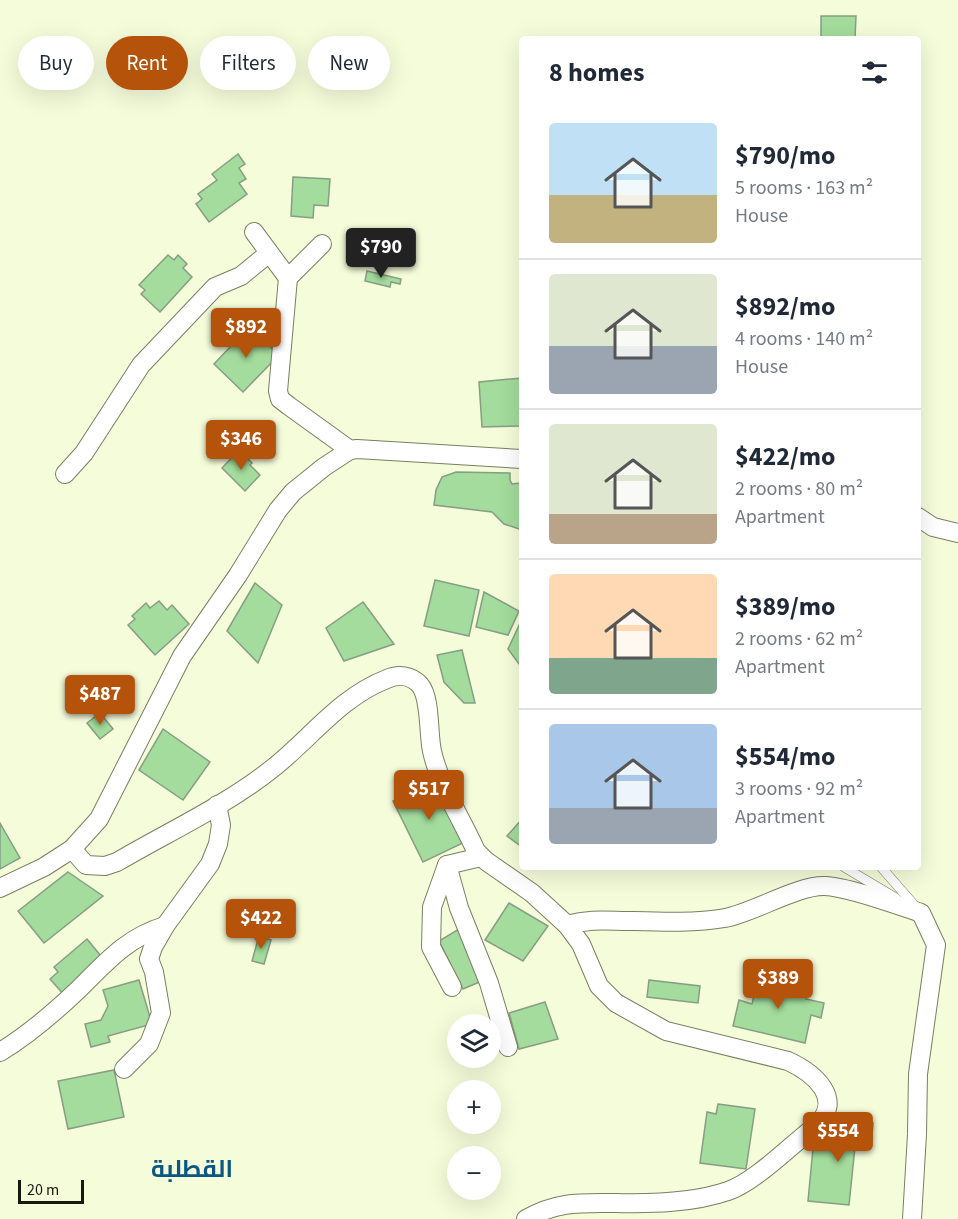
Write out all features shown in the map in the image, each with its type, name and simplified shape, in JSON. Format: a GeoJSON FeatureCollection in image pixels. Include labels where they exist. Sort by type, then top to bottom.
{"type":"FeatureCollection","features":[{"type":"Feature","properties":{"kind":"street"},"geometry":{"type":"LineString","coordinates":[[254,232],[288,278]]}},
{"type":"Feature","properties":{"kind":"street"},"geometry":{"type":"LineString","coordinates":[[322,244],[288,278],[278,391],[280,399],[350,450]]}},
{"type":"Feature","properties":{"kind":"street"},"geometry":{"type":"LineString","coordinates":[[65,474],[84,453],[141,365],[215,287],[241,276],[269,253]]}},
{"type":"Feature","properties":{"kind":"street"},"geometry":{"type":"LineString","coordinates":[[0,888],[44,867],[72,849],[99,819],[182,656],[278,510],[293,492],[350,450],[389,450],[519,459]]}},
{"type":"Feature","properties":{"kind":"street"},"geometry":{"type":"LineString","coordinates":[[921,519],[933,526],[958,533]]}},
{"type":"Feature","properties":{"kind":"street"},"geometry":{"type":"LineString","coordinates":[[72,849],[86,865],[105,866],[117,862],[217,805],[272,769],[331,713],[371,687],[386,679],[403,676],[416,681],[424,691],[434,761],[472,841],[481,856],[532,893],[567,925],[581,944],[599,986],[616,1003],[666,1030],[788,1061],[798,1066],[822,1087],[828,1107],[825,1117],[816,1126],[748,1181],[727,1192],[659,1203],[569,1203],[540,1211],[526,1219]]}},
{"type":"Feature","properties":{"kind":"street"},"geometry":{"type":"LineString","coordinates":[[124,1069],[149,1044],[161,1012],[154,972],[149,959],[165,926],[210,864],[218,844],[221,825],[217,805]]}},
{"type":"Feature","properties":{"kind":"street"},"geometry":{"type":"LineString","coordinates":[[447,865],[481,856]]}},
{"type":"Feature","properties":{"kind":"street"},"geometry":{"type":"LineString","coordinates":[[447,865],[432,907],[431,947],[452,987]]}},
{"type":"Feature","properties":{"kind":"street"},"geometry":{"type":"LineString","coordinates":[[447,865],[459,908],[489,983],[508,1047]]}},
{"type":"Feature","properties":{"kind":"street"},"geometry":{"type":"LineString","coordinates":[[567,925],[587,920],[657,922],[725,918],[801,891],[823,886],[843,889],[921,913],[936,945],[918,1074],[912,1219]]}},
{"type":"Feature","properties":{"kind":"street"},"geometry":{"type":"LineString","coordinates":[[0,1052],[44,1019],[122,947],[138,936],[165,926]]}},
{"type":"Feature","properties":{"kind":"lane"},"geometry":{"type":"LineString","coordinates":[[849,870],[921,913]]}},
{"type":"Feature","properties":{"kind":"lane"},"geometry":{"type":"LineString","coordinates":[[884,870],[921,913]]}},
{"type":"Feature","properties":{"kind":"building"},"geometry":{"type":"Polygon","coordinates":[[[821,16],[856,16],[855,36],[821,36],[821,16]]]}},
{"type":"Feature","properties":{"kind":"building"},"geometry":{"type":"Polygon","coordinates":[[[238,154],[245,164],[239,168],[246,179],[239,183],[247,194],[209,222],[196,204],[202,199],[198,194],[217,180],[212,174],[238,154]]]}},
{"type":"Feature","properties":{"kind":"building"},"geometry":{"type":"Polygon","coordinates":[[[293,177],[330,179],[328,206],[314,205],[313,218],[291,216],[293,177]]]}},
{"type":"Feature","properties":{"kind":"building"},"geometry":{"type":"Polygon","coordinates":[[[168,255],[174,260],[178,255],[187,264],[183,268],[192,277],[160,312],[141,294],[145,290],[139,285],[168,255]]]}},
{"type":"Feature","properties":{"kind":"building"},"geometry":{"type":"Polygon","coordinates":[[[367,271],[401,279],[400,284],[391,282],[390,287],[365,281],[367,271]]]}},
{"type":"Feature","properties":{"kind":"building"},"geometry":{"type":"Polygon","coordinates":[[[249,327],[279,355],[243,392],[214,364],[249,327]]]}},
{"type":"Feature","properties":{"kind":"building"},"geometry":{"type":"Polygon","coordinates":[[[519,378],[519,426],[482,427],[479,382],[519,378]]]}},
{"type":"Feature","properties":{"kind":"building"},"geometry":{"type":"Polygon","coordinates":[[[239,450],[260,475],[245,491],[222,468],[239,450]]]}},
{"type":"Feature","properties":{"kind":"building"},"geometry":{"type":"Polygon","coordinates":[[[456,472],[510,473],[512,484],[519,483],[519,529],[504,524],[492,512],[434,505],[436,490],[442,477],[456,472]]]}},
{"type":"Feature","properties":{"kind":"building"},"geometry":{"type":"Polygon","coordinates":[[[435,580],[479,590],[469,636],[424,626],[435,580]]]}},
{"type":"Feature","properties":{"kind":"building"},"geometry":{"type":"Polygon","coordinates":[[[255,583],[282,605],[258,663],[227,631],[255,583]]]}},
{"type":"Feature","properties":{"kind":"building"},"geometry":{"type":"Polygon","coordinates":[[[484,592],[519,611],[508,635],[476,627],[484,592]]]}},
{"type":"Feature","properties":{"kind":"building"},"geometry":{"type":"Polygon","coordinates":[[[159,601],[167,610],[172,605],[189,624],[155,655],[128,625],[135,619],[132,616],[146,603],[150,608],[159,601]]]}},
{"type":"Feature","properties":{"kind":"building"},"geometry":{"type":"Polygon","coordinates":[[[363,602],[394,644],[344,661],[326,628],[363,602]]]}},
{"type":"Feature","properties":{"kind":"building"},"geometry":{"type":"Polygon","coordinates":[[[519,625],[519,664],[508,649],[519,625]]]}},
{"type":"Feature","properties":{"kind":"building"},"geometry":{"type":"Polygon","coordinates":[[[462,650],[475,703],[464,703],[444,682],[437,655],[462,650]]]}},
{"type":"Feature","properties":{"kind":"building"},"geometry":{"type":"Polygon","coordinates":[[[100,713],[113,729],[100,739],[87,723],[100,713]]]}},
{"type":"Feature","properties":{"kind":"building"},"geometry":{"type":"Polygon","coordinates":[[[163,729],[210,762],[183,800],[139,770],[163,729]]]}},
{"type":"Feature","properties":{"kind":"building"},"geometry":{"type":"Polygon","coordinates":[[[435,780],[465,842],[423,862],[393,801],[435,780]]]}},
{"type":"Feature","properties":{"kind":"building"},"geometry":{"type":"Polygon","coordinates":[[[519,822],[519,845],[507,836],[519,822]]]}},
{"type":"Feature","properties":{"kind":"building"},"geometry":{"type":"Polygon","coordinates":[[[0,823],[20,858],[0,869],[0,823]]]}},
{"type":"Feature","properties":{"kind":"building"},"geometry":{"type":"Polygon","coordinates":[[[68,872],[103,896],[44,943],[18,911],[68,872]]]}},
{"type":"Feature","properties":{"kind":"building"},"geometry":{"type":"Polygon","coordinates":[[[509,903],[548,926],[523,961],[485,940],[509,903]]]}},
{"type":"Feature","properties":{"kind":"building"},"geometry":{"type":"Polygon","coordinates":[[[459,929],[484,980],[463,989],[439,941],[459,929]]]}},
{"type":"Feature","properties":{"kind":"building"},"geometry":{"type":"Polygon","coordinates":[[[259,936],[271,940],[264,964],[252,961],[259,936]]]}},
{"type":"Feature","properties":{"kind":"building"},"geometry":{"type":"Polygon","coordinates":[[[87,939],[105,961],[65,996],[50,979],[58,972],[54,967],[87,939]]]}},
{"type":"Feature","properties":{"kind":"building"},"geometry":{"type":"Polygon","coordinates":[[[759,973],[794,984],[793,991],[806,994],[806,999],[824,1003],[821,1018],[811,1015],[805,1043],[733,1026],[739,1000],[752,1004],[759,973]]]}},
{"type":"Feature","properties":{"kind":"building"},"geometry":{"type":"Polygon","coordinates":[[[139,980],[152,1024],[108,1036],[110,1042],[91,1047],[85,1024],[101,1020],[108,1006],[103,990],[139,980]]]}},
{"type":"Feature","properties":{"kind":"building"},"geometry":{"type":"Polygon","coordinates":[[[649,980],[700,986],[698,1003],[647,997],[649,980]]]}},
{"type":"Feature","properties":{"kind":"building"},"geometry":{"type":"Polygon","coordinates":[[[545,1002],[558,1039],[519,1049],[509,1013],[545,1002]]]}},
{"type":"Feature","properties":{"kind":"building"},"geometry":{"type":"Polygon","coordinates":[[[114,1070],[124,1117],[68,1129],[58,1081],[114,1070]]]}},
{"type":"Feature","properties":{"kind":"building"},"geometry":{"type":"Polygon","coordinates":[[[718,1104],[755,1109],[746,1169],[700,1163],[707,1112],[716,1114],[718,1104]]]}},
{"type":"Feature","properties":{"kind":"building"},"geometry":{"type":"Polygon","coordinates":[[[835,1120],[873,1123],[871,1148],[855,1147],[849,1205],[808,1201],[813,1148],[822,1139],[832,1150],[835,1120]]]}},
{"type":"Feature","properties":{"kind":"district","name":"القطلبة"},"geometry":{"type":"Point","coordinates":[192,1169]}}]}
